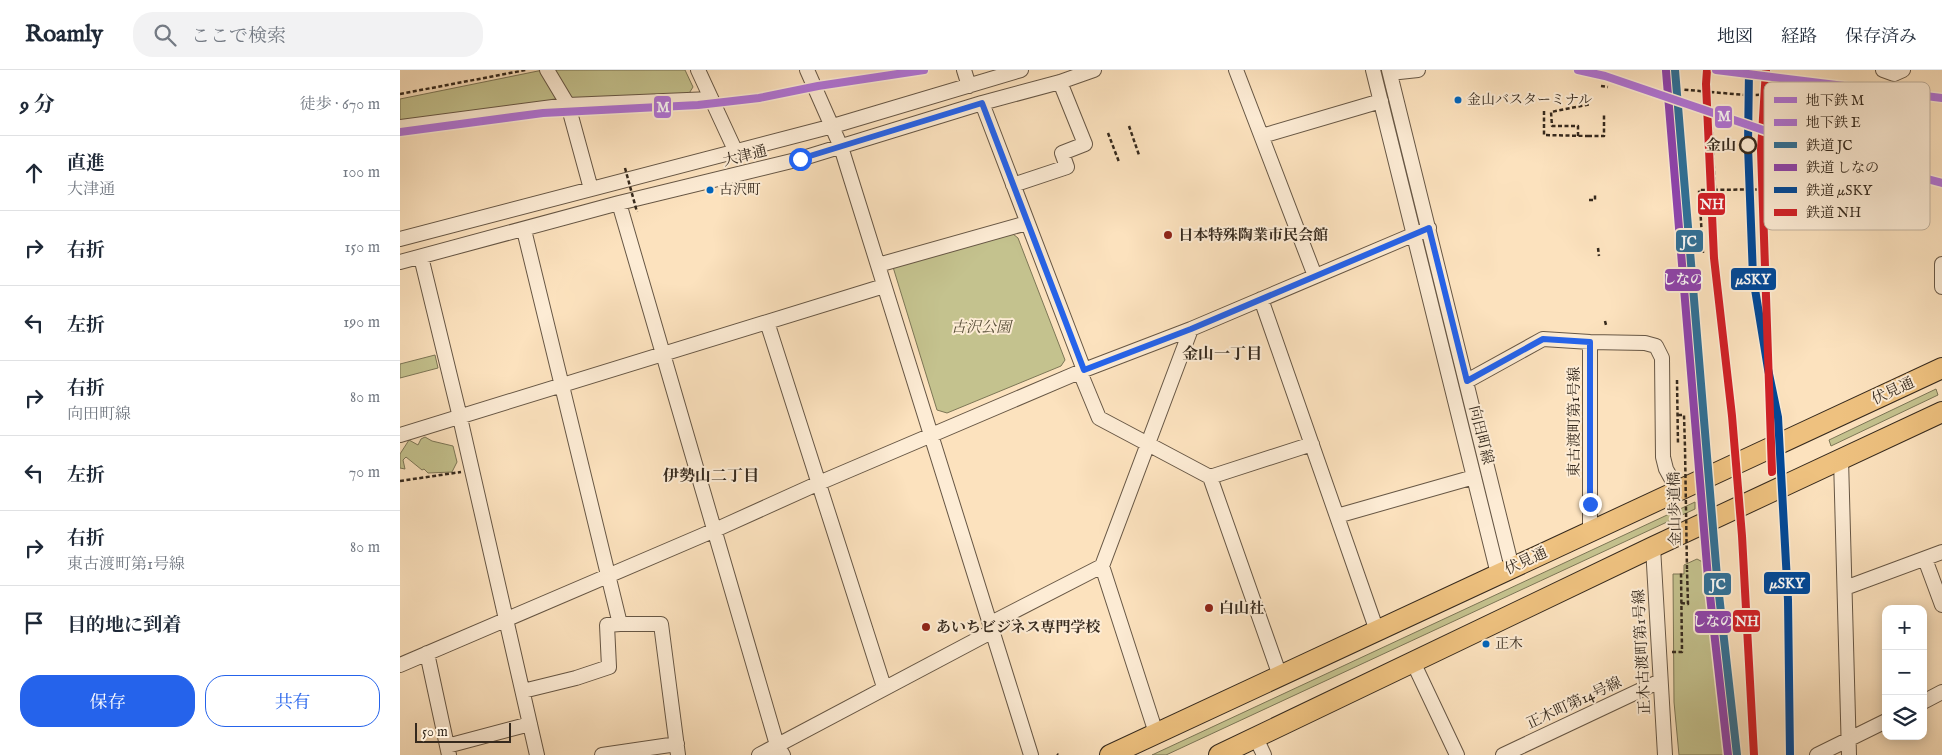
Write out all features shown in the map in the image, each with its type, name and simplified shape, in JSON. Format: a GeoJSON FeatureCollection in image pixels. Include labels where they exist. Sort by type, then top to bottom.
{"type":"FeatureCollection","features":[{"type":"Feature","properties":{"kind":"highway","name":"伏見通"},"geometry":{"type":"LineString","coordinates":[[1110,755],[1942,368]]}},
{"type":"Feature","properties":{"kind":"highway"},"geometry":{"type":"LineString","coordinates":[[1219,755],[1260,747],[1413,662],[1653,546],[1942,412]]}},
{"type":"Feature","properties":{"kind":"street"},"geometry":{"type":"LineString","coordinates":[[547,70],[568,105],[591,189]]}},
{"type":"Feature","properties":{"kind":"street"},"geometry":{"type":"LineString","coordinates":[[698,70],[735,150]]}},
{"type":"Feature","properties":{"kind":"street"},"geometry":{"type":"LineString","coordinates":[[807,70],[841,146],[1031,755]]}},
{"type":"Feature","properties":{"kind":"street"},"geometry":{"type":"LineString","coordinates":[[964,70],[969,86]]}},
{"type":"Feature","properties":{"kind":"street","name":"大津通"},"geometry":{"type":"LineString","coordinates":[[400,239],[735,150],[833,126],[1021,70]]}},
{"type":"Feature","properties":{"kind":"street","name":"大津通"},"geometry":{"type":"LineString","coordinates":[[400,262],[619,204],[800,159],[982,103],[1060,82],[1079,72],[1094,70]]}},
{"type":"Feature","properties":{"kind":"street"},"geometry":{"type":"LineString","coordinates":[[1236,70],[1315,276]]}},
{"type":"Feature","properties":{"kind":"street","name":"向田町線"},"geometry":{"type":"LineString","coordinates":[[1373,70],[1474,477],[1505,571]]}},
{"type":"Feature","properties":{"kind":"street"},"geometry":{"type":"LineString","coordinates":[[1390,71],[1418,70]]}},
{"type":"Feature","properties":{"kind":"street"},"geometry":{"type":"LineString","coordinates":[[1883,70],[1894,74],[1904,70]]}},
{"type":"Feature","properties":{"kind":"street","name":"向田町線"},"geometry":{"type":"LineString","coordinates":[[1390,71],[1467,381],[1505,571]]}},
{"type":"Feature","properties":{"kind":"street"},"geometry":{"type":"LineString","coordinates":[[1013,185],[1067,166],[1062,153],[1085,144],[1060,82]]}},
{"type":"Feature","properties":{"kind":"street"},"geometry":{"type":"LineString","coordinates":[[400,128],[568,105],[711,100]]}},
{"type":"Feature","properties":{"kind":"street"},"geometry":{"type":"LineString","coordinates":[[1262,136],[1381,101]]}},
{"type":"Feature","properties":{"kind":"street"},"geometry":{"type":"LineString","coordinates":[[982,103],[1099,418],[1210,477],[1280,676]]}},
{"type":"Feature","properties":{"kind":"street"},"geometry":{"type":"LineString","coordinates":[[619,204],[780,750]]}},
{"type":"Feature","properties":{"kind":"street"},"geometry":{"type":"LineString","coordinates":[[878,265],[1027,223]]}},
{"type":"Feature","properties":{"kind":"street"},"geometry":{"type":"LineString","coordinates":[[400,665],[715,530],[818,483],[1082,371],[1191,329],[1429,228]]}},
{"type":"Feature","properties":{"kind":"street"},"geometry":{"type":"LineString","coordinates":[[524,230],[620,624]]}},
{"type":"Feature","properties":{"kind":"street"},"geometry":{"type":"LineString","coordinates":[[421,256],[460,417],[537,755]]}},
{"type":"Feature","properties":{"kind":"street"},"geometry":{"type":"LineString","coordinates":[[1942,264],[1942,287]]}},
{"type":"Feature","properties":{"kind":"street"},"geometry":{"type":"LineString","coordinates":[[400,435],[884,286]]}},
{"type":"Feature","properties":{"kind":"street"},"geometry":{"type":"LineString","coordinates":[[1261,299],[1377,631]]}},
{"type":"Feature","properties":{"kind":"street"},"geometry":{"type":"LineString","coordinates":[[767,322],[884,687]]}},
{"type":"Feature","properties":{"kind":"street"},"geometry":{"type":"LineString","coordinates":[[1156,733],[1102,566],[1191,329]]}},
{"type":"Feature","properties":{"kind":"street"},"geometry":{"type":"LineString","coordinates":[[1467,381],[1543,339],[1645,343],[1656,346],[1662,358],[1663,458],[1666,469],[1678,491]]}},
{"type":"Feature","properties":{"kind":"street","name":"東古渡町第1号線"},"geometry":{"type":"LineString","coordinates":[[1590,342],[1590,532]]}},
{"type":"Feature","properties":{"kind":"street"},"geometry":{"type":"LineString","coordinates":[[1210,477],[1312,444]]}},
{"type":"Feature","properties":{"kind":"street"},"geometry":{"type":"LineString","coordinates":[[1836,461],[1845,588],[1846,741],[1849,755]]}},
{"type":"Feature","properties":{"kind":"street"},"geometry":{"type":"LineString","coordinates":[[1337,516],[1474,477]]}},
{"type":"Feature","properties":{"kind":"street","name":"正木古渡町第1号線"},"geometry":{"type":"LineString","coordinates":[[1653,546],[1665,755]]}},
{"type":"Feature","properties":{"kind":"street"},"geometry":{"type":"LineString","coordinates":[[1845,588],[1942,552]]}},
{"type":"Feature","properties":{"kind":"street"},"geometry":{"type":"LineString","coordinates":[[1925,559],[1942,605]]}},
{"type":"Feature","properties":{"kind":"street"},"geometry":{"type":"LineString","coordinates":[[759,755],[780,750],[884,687],[1102,566]]}},
{"type":"Feature","properties":{"kind":"street"},"geometry":{"type":"LineString","coordinates":[[523,692],[609,667],[607,625],[661,624],[677,749],[602,755]]}},
{"type":"Feature","properties":{"kind":"street"},"geometry":{"type":"LineString","coordinates":[[426,654],[448,750],[530,724]]}},
{"type":"Feature","properties":{"kind":"street"},"geometry":{"type":"LineString","coordinates":[[1413,662],[1458,755]]}},
{"type":"Feature","properties":{"kind":"street","name":"正木町第14号線"},"geometry":{"type":"LineString","coordinates":[[1503,755],[1660,681]]}},
{"type":"Feature","properties":{"kind":"street"},"geometry":{"type":"LineString","coordinates":[[1927,700],[1942,692]]}},
{"type":"Feature","properties":{"kind":"street"},"geometry":{"type":"LineString","coordinates":[[1817,755],[1882,723]]}},
{"type":"Feature","properties":{"kind":"path"},"geometry":{"type":"LineString","coordinates":[[400,94],[526,70]]}},
{"type":"Feature","properties":{"kind":"path"},"geometry":{"type":"LineString","coordinates":[[1746,70],[1747,189]]}},
{"type":"Feature","properties":{"kind":"path"},"geometry":{"type":"LineString","coordinates":[[1601,86],[1608,87]]}},
{"type":"Feature","properties":{"kind":"path"},"geometry":{"type":"LineString","coordinates":[[1665,88],[1710,93],[1764,95]]}},
{"type":"Feature","properties":{"kind":"path"},"geometry":{"type":"LineString","coordinates":[[1710,93],[1715,189]]}},
{"type":"Feature","properties":{"kind":"path"},"geometry":{"type":"LineString","coordinates":[[1578,136],[1578,126],[1552,126],[1551,112],[1591,104]]}},
{"type":"Feature","properties":{"kind":"path"},"geometry":{"type":"LineString","coordinates":[[1544,112],[1544,135],[1604,136],[1604,114]]}},
{"type":"Feature","properties":{"kind":"path"},"geometry":{"type":"LineString","coordinates":[[1129,126],[1139,155]]}},
{"type":"Feature","properties":{"kind":"path"},"geometry":{"type":"LineString","coordinates":[[1108,133],[1119,162]]}},
{"type":"Feature","properties":{"kind":"path"},"geometry":{"type":"LineString","coordinates":[[625,168],[637,212]]}},
{"type":"Feature","properties":{"kind":"path"},"geometry":{"type":"LineString","coordinates":[[1703,253],[1699,190],[1764,189]]}},
{"type":"Feature","properties":{"kind":"path"},"geometry":{"type":"LineString","coordinates":[[1589,200],[1595,200],[1595,194]]}},
{"type":"Feature","properties":{"kind":"path"},"geometry":{"type":"LineString","coordinates":[[1598,248],[1599,256]]}},
{"type":"Feature","properties":{"kind":"path"},"geometry":{"type":"LineString","coordinates":[[1605,321],[1606,325]]}},
{"type":"Feature","properties":{"kind":"path"},"geometry":{"type":"LineString","coordinates":[[1677,380],[1678,445]]}},
{"type":"Feature","properties":{"kind":"path","name":"金山歩道橋"},"geometry":{"type":"LineString","coordinates":[[1678,415],[1684,415],[1688,604],[1681,603]]}},
{"type":"Feature","properties":{"kind":"path"},"geometry":{"type":"LineString","coordinates":[[400,481],[464,472]]}},
{"type":"Feature","properties":{"kind":"path"},"geometry":{"type":"LineString","coordinates":[[1672,652],[1682,652],[1681,571]]}},
{"type":"Feature","properties":{"kind":"green space"},"geometry":{"type":"Polygon","coordinates":[[[543,70],[685,70],[693,87],[688,95],[400,122],[400,99],[543,70]]]}},
{"type":"Feature","properties":{"kind":"green space","name":"古沢公園"},"geometry":{"type":"Polygon","coordinates":[[[1013,234],[1018,238],[1065,360],[1061,366],[947,413],[937,410],[893,267],[1013,234]]]}},
{"type":"Feature","properties":{"kind":"green space"},"geometry":{"type":"Polygon","coordinates":[[[435,355],[438,368],[400,378],[400,364],[435,355]]]}},
{"type":"Feature","properties":{"kind":"green space"},"geometry":{"type":"Polygon","coordinates":[[[1936,389],[1938,395],[1831,446],[1829,440],[1936,389]]]}},
{"type":"Feature","properties":{"kind":"green space"},"geometry":{"type":"Polygon","coordinates":[[[425,437],[432,441],[453,446],[457,462],[452,472],[428,473],[406,457],[403,460],[405,469],[400,468],[400,454],[409,440],[418,445],[421,439],[425,437]]]}},
{"type":"Feature","properties":{"kind":"green space"},"geometry":{"type":"Polygon","coordinates":[[[1695,502],[1695,509],[1166,755],[1152,755],[1695,502]]]}},
{"type":"Feature","properties":{"kind":"green space"},"geometry":{"type":"Polygon","coordinates":[[[1697,559],[1710,566],[1727,755],[1679,755],[1674,702],[1673,574],[1684,574],[1684,565],[1697,559]]]}},
{"type":"Feature","properties":{"kind":"metro line","name":"M"},"geometry":{"type":"LineString","coordinates":[[400,132],[543,113],[698,105],[759,98],[818,86],[924,70]]}},
{"type":"Feature","properties":{"kind":"metro line","name":"M"},"geometry":{"type":"LineString","coordinates":[[1578,70],[1605,76],[1764,130]]}},
{"type":"Feature","properties":{"kind":"metro line","name":"E"},"geometry":{"type":"LineString","coordinates":[[1716,70],[1813,82]]}},
{"type":"Feature","properties":{"kind":"metro line","name":"E"},"geometry":{"type":"LineString","coordinates":[[1930,97],[1942,98]]}},
{"type":"Feature","properties":{"kind":"metro line","name":"M"},"geometry":{"type":"LineString","coordinates":[[1930,180],[1942,183]]}},
{"type":"Feature","properties":{"kind":"rail line","name":"JC"},"geometry":{"type":"LineString","coordinates":[[1675,70],[1717,577],[1737,755]]}},
{"type":"Feature","properties":{"kind":"rail line","name":"NH"},"geometry":{"type":"LineString","coordinates":[[1707,70],[1706,84],[1714,258],[1732,416],[1742,536],[1754,755]]}},
{"type":"Feature","properties":{"kind":"rail line","name":"μSKY"},"geometry":{"type":"LineString","coordinates":[[1749,70],[1748,146],[1753,277],[1778,417],[1788,600],[1790,755]]}},
{"type":"Feature","properties":{"kind":"rail line","name":"NH"},"geometry":{"type":"LineString","coordinates":[[1765,82],[1766,70]]}},
{"type":"Feature","properties":{"kind":"rail line","name":"しなの"},"geometry":{"type":"LineString","coordinates":[[1666,71],[1708,578],[1728,755]]}},
{"type":"Feature","properties":{"kind":"rail line","name":"NH"},"geometry":{"type":"LineString","coordinates":[[1764,102],[1761,150],[1772,472]]}},
{"type":"Feature","properties":{"kind":"place","name":"金山バスターミナル"},"geometry":{"type":"Point","coordinates":[1458,100]}},
{"type":"Feature","properties":{"kind":"place","name":"金山"},"geometry":{"type":"Point","coordinates":[1748,145]}},
{"type":"Feature","properties":{"kind":"place","name":"古沢町"},"geometry":{"type":"Point","coordinates":[710,190]}},
{"type":"Feature","properties":{"kind":"place","name":"日本特殊陶業市民会館"},"geometry":{"type":"Point","coordinates":[1168,235]}},
{"type":"Feature","properties":{"kind":"place","name":"白山社"},"geometry":{"type":"Point","coordinates":[1209,608]}},
{"type":"Feature","properties":{"kind":"place","name":"あいちビジネス専門学校"},"geometry":{"type":"Point","coordinates":[926,627]}},
{"type":"Feature","properties":{"kind":"place","name":"正木"},"geometry":{"type":"Point","coordinates":[1486,644]}},
{"type":"Feature","properties":{"kind":"district","name":"金山一丁目"},"geometry":{"type":"Point","coordinates":[1222,355]}},
{"type":"Feature","properties":{"kind":"district","name":"伊勢山二丁目"},"geometry":{"type":"Point","coordinates":[711,477]}},
{"type":"Feature","properties":{"kind":"route"},"geometry":{"type":"LineString","coordinates":[[800,159],[982,103],[1084,370],[1191,329],[1429,228],[1467,381],[1543,339],[1590,342],[1590,504]]}}]}
